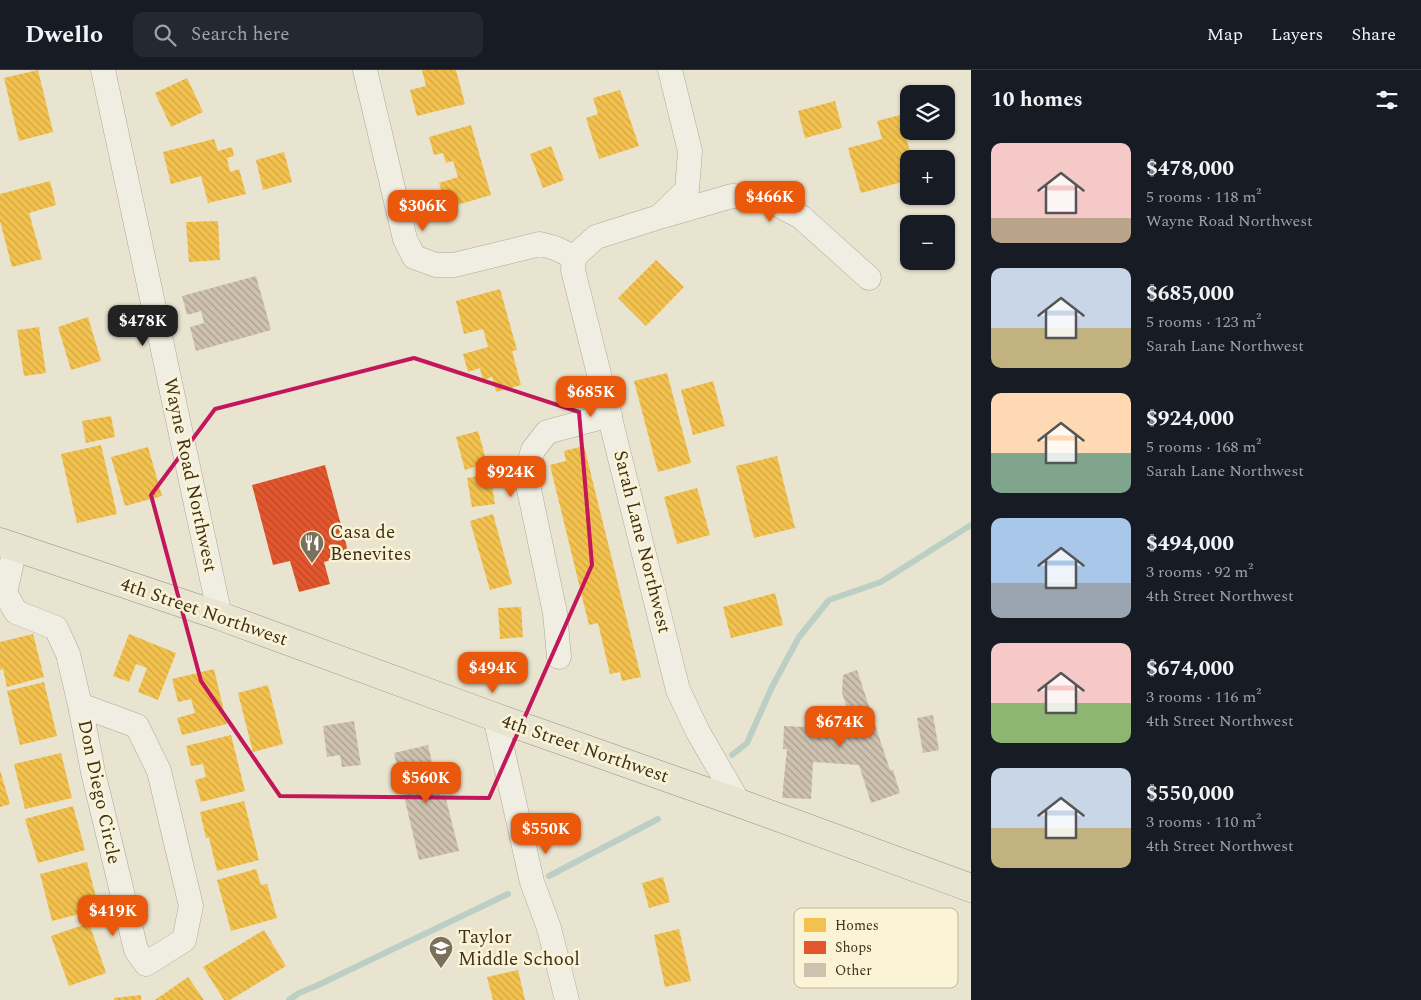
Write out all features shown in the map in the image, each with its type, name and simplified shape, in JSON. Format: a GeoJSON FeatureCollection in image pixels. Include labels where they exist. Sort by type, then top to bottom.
{"type":"FeatureCollection","features":[{"type":"Feature","properties":{"kind":"main road","name":"4th Street Northwest"},"geometry":{"type":"LineString","coordinates":[[8,545],[220,616],[971,888]]}},
{"type":"Feature","properties":{"kind":"street","name":"Wayne Road Northwest"},"geometry":{"type":"LineString","coordinates":[[103,70],[220,616]]}},
{"type":"Feature","properties":{"kind":"street"},"geometry":{"type":"LineString","coordinates":[[365,70],[405,239],[414,257],[436,266],[454,265],[540,244],[556,248],[574,256],[596,237],[732,196],[765,198],[801,217],[869,278]]}},
{"type":"Feature","properties":{"kind":"street"},"geometry":{"type":"LineString","coordinates":[[659,217],[687,190],[690,151],[670,70]]}},
{"type":"Feature","properties":{"kind":"street","name":"Sarah Lane Northwest"},"geometry":{"type":"LineString","coordinates":[[574,256],[573,270],[678,690],[698,732],[739,803]]}},
{"type":"Feature","properties":{"kind":"street"},"geometry":{"type":"LineString","coordinates":[[559,657],[555,614],[526,475],[533,450],[547,432],[610,415]]}},
{"type":"Feature","properties":{"kind":"street","name":"Don Diego Circle"},"geometry":{"type":"LineString","coordinates":[[8,545],[5,593],[16,612],[56,628],[68,654],[95,781],[136,950],[146,964],[184,940],[191,906],[159,771],[137,726],[80,705]]}},
{"type":"Feature","properties":{"kind":"street"},"geometry":{"type":"LineString","coordinates":[[495,717],[532,882],[549,928],[567,1000]]}},
{"type":"Feature","properties":{"kind":"highlighted area"},"geometry":{"type":"Polygon","coordinates":[[[414,358],[579,412],[592,565],[489,798],[280,796],[201,681],[151,495],[215,409],[414,358]]]}},
{"type":"Feature","properties":{"kind":"building: Homes"},"geometry":{"type":"Polygon","coordinates":[[[38,70],[53,132],[19,141],[4,78],[38,70]]]}},
{"type":"Feature","properties":{"kind":"building: Homes"},"geometry":{"type":"Polygon","coordinates":[[[422,70],[456,70],[465,104],[417,116],[410,90],[426,86],[422,70]]]}},
{"type":"Feature","properties":{"kind":"building: Homes"},"geometry":{"type":"Polygon","coordinates":[[[187,78],[203,112],[171,127],[155,93],[187,78]]]}},
{"type":"Feature","properties":{"kind":"building: Homes"},"geometry":{"type":"Polygon","coordinates":[[[620,90],[639,146],[599,159],[586,118],[598,114],[593,98],[620,90]]]}},
{"type":"Feature","properties":{"kind":"building: Homes"},"geometry":{"type":"Polygon","coordinates":[[[835,101],[842,128],[805,138],[798,111],[835,101]]]}},
{"type":"Feature","properties":{"kind":"building: Homes"},"geometry":{"type":"Polygon","coordinates":[[[900,115],[900,140],[907,140],[910,150],[900,150],[900,182],[861,193],[848,148],[882,139],[877,121],[900,115]]]}},
{"type":"Feature","properties":{"kind":"building: Homes"},"geometry":{"type":"Polygon","coordinates":[[[471,125],[491,195],[447,208],[439,183],[458,177],[453,161],[446,163],[443,153],[434,155],[429,137],[471,125]]]}},
{"type":"Feature","properties":{"kind":"building: Homes"},"geometry":{"type":"Polygon","coordinates":[[[214,139],[218,151],[232,147],[234,156],[227,158],[230,172],[239,169],[246,194],[208,203],[201,176],[171,184],[163,152],[214,139]]]}},
{"type":"Feature","properties":{"kind":"building: Homes"},"geometry":{"type":"Polygon","coordinates":[[[551,146],[564,180],[543,188],[530,154],[551,146]]]}},
{"type":"Feature","properties":{"kind":"building: Homes"},"geometry":{"type":"Polygon","coordinates":[[[284,152],[292,182],[263,190],[256,160],[284,152]]]}},
{"type":"Feature","properties":{"kind":"building: Homes"},"geometry":{"type":"Polygon","coordinates":[[[50,181],[56,205],[29,213],[42,259],[12,267],[0,221],[0,194],[50,181]]]}},
{"type":"Feature","properties":{"kind":"building: Homes"},"geometry":{"type":"Polygon","coordinates":[[[218,221],[220,260],[189,262],[186,222],[218,221]]]}},
{"type":"Feature","properties":{"kind":"building: Homes"},"geometry":{"type":"Polygon","coordinates":[[[656,260],[684,287],[646,326],[618,298],[656,260]]]}},
{"type":"Feature","properties":{"kind":"building: Homes"},"geometry":{"type":"Polygon","coordinates":[[[500,289],[517,350],[512,351],[521,385],[496,392],[492,377],[483,380],[480,368],[468,372],[463,354],[488,347],[483,329],[464,334],[456,301],[500,289]]]}},
{"type":"Feature","properties":{"kind":"building: Homes"},"geometry":{"type":"Polygon","coordinates":[[[88,317],[101,361],[71,370],[58,327],[88,317]]]}},
{"type":"Feature","properties":{"kind":"building: Homes"},"geometry":{"type":"Polygon","coordinates":[[[39,327],[46,373],[24,376],[17,330],[39,327]]]}},
{"type":"Feature","properties":{"kind":"building: Homes"},"geometry":{"type":"Polygon","coordinates":[[[667,373],[691,463],[658,472],[634,381],[667,373]]]}},
{"type":"Feature","properties":{"kind":"building: Homes"},"geometry":{"type":"Polygon","coordinates":[[[713,381],[725,426],[693,435],[681,390],[713,381]]]}},
{"type":"Feature","properties":{"kind":"building: Homes"},"geometry":{"type":"Polygon","coordinates":[[[111,416],[115,437],[86,443],[82,421],[111,416]]]}},
{"type":"Feature","properties":{"kind":"building: Homes"},"geometry":{"type":"Polygon","coordinates":[[[478,431],[487,463],[465,470],[456,437],[478,431]]]}},
{"type":"Feature","properties":{"kind":"building: Homes"},"geometry":{"type":"Polygon","coordinates":[[[101,445],[117,514],[77,523],[61,454],[101,445]]]}},
{"type":"Feature","properties":{"kind":"building: Homes"},"geometry":{"type":"Polygon","coordinates":[[[584,446],[641,677],[622,681],[620,672],[610,674],[598,623],[589,625],[550,465],[566,461],[564,451],[584,446]]]}},
{"type":"Feature","properties":{"kind":"building: Homes"},"geometry":{"type":"Polygon","coordinates":[[[148,447],[162,496],[125,506],[111,457],[148,447]]]}},
{"type":"Feature","properties":{"kind":"building: Homes"},"geometry":{"type":"Polygon","coordinates":[[[777,456],[795,528],[754,538],[736,466],[777,456]]]}},
{"type":"Feature","properties":{"kind":"building: Homes"},"geometry":{"type":"Polygon","coordinates":[[[490,474],[495,504],[472,507],[467,478],[490,474]]]}},
{"type":"Feature","properties":{"kind":"building: Homes"},"geometry":{"type":"Polygon","coordinates":[[[697,488],[710,535],[677,544],[664,497],[697,488]]]}},
{"type":"Feature","properties":{"kind":"building: Homes"},"geometry":{"type":"Polygon","coordinates":[[[493,514],[512,584],[490,590],[470,521],[493,514]]]}},
{"type":"Feature","properties":{"kind":"building: Homes"},"geometry":{"type":"Polygon","coordinates":[[[775,593],[783,625],[731,638],[723,607],[775,593]]]}},
{"type":"Feature","properties":{"kind":"building: Homes"},"geometry":{"type":"Polygon","coordinates":[[[521,607],[523,637],[500,639],[498,608],[521,607]]]}},
{"type":"Feature","properties":{"kind":"building: Homes"},"geometry":{"type":"Polygon","coordinates":[[[33,634],[44,677],[7,687],[3,669],[0,670],[0,642],[33,634]]]}},
{"type":"Feature","properties":{"kind":"building: Homes"},"geometry":{"type":"Polygon","coordinates":[[[129,634],[176,653],[158,700],[138,692],[147,668],[136,664],[129,682],[113,676],[129,634]]]}},
{"type":"Feature","properties":{"kind":"building: Homes"},"geometry":{"type":"Polygon","coordinates":[[[214,669],[227,724],[182,735],[177,718],[195,713],[191,699],[178,702],[172,679],[214,669]]]}},
{"type":"Feature","properties":{"kind":"building: Homes"},"geometry":{"type":"Polygon","coordinates":[[[44,682],[57,736],[20,745],[7,691],[44,682]]]}},
{"type":"Feature","properties":{"kind":"building: Homes"},"geometry":{"type":"Polygon","coordinates":[[[268,685],[283,744],[253,752],[238,693],[268,685]]]}},
{"type":"Feature","properties":{"kind":"building: Homes"},"geometry":{"type":"Polygon","coordinates":[[[231,735],[245,791],[201,802],[195,780],[206,777],[203,764],[191,766],[186,746],[231,735]]]}},
{"type":"Feature","properties":{"kind":"building: Homes"},"geometry":{"type":"Polygon","coordinates":[[[61,753],[72,798],[25,809],[14,764],[61,753]]]}},
{"type":"Feature","properties":{"kind":"building: Homes"},"geometry":{"type":"Polygon","coordinates":[[[0,770],[10,804],[0,807],[0,770]]]}},
{"type":"Feature","properties":{"kind":"building: Homes"},"geometry":{"type":"Polygon","coordinates":[[[244,801],[259,860],[217,871],[200,812],[244,801]]]}},
{"type":"Feature","properties":{"kind":"building: Homes"},"geometry":{"type":"Polygon","coordinates":[[[73,806],[85,850],[38,863],[25,819],[73,806]]]}},
{"type":"Feature","properties":{"kind":"building: Homes"},"geometry":{"type":"Polygon","coordinates":[[[87,862],[99,909],[52,921],[40,874],[87,862]]]}},
{"type":"Feature","properties":{"kind":"building: Homes"},"geometry":{"type":"Polygon","coordinates":[[[256,869],[261,885],[267,884],[277,918],[231,931],[217,880],[256,869]]]}},
{"type":"Feature","properties":{"kind":"building: Homes"},"geometry":{"type":"Polygon","coordinates":[[[663,877],[670,902],[649,908],[642,883],[663,877]]]}},
{"type":"Feature","properties":{"kind":"building: Homes"},"geometry":{"type":"Polygon","coordinates":[[[89,923],[106,973],[69,986],[51,936],[89,923]]]}},
{"type":"Feature","properties":{"kind":"building: Homes"},"geometry":{"type":"Polygon","coordinates":[[[679,929],[691,981],[665,987],[654,935],[679,929]]]}},
{"type":"Feature","properties":{"kind":"building: Homes"},"geometry":{"type":"Polygon","coordinates":[[[264,930],[286,966],[230,1000],[224,1000],[203,967],[264,930]]]}},
{"type":"Feature","properties":{"kind":"building: Homes"},"geometry":{"type":"Polygon","coordinates":[[[518,970],[525,1000],[493,1000],[487,977],[518,970]]]}},
{"type":"Feature","properties":{"kind":"building: Homes"},"geometry":{"type":"Polygon","coordinates":[[[188,977],[204,1000],[155,1000],[188,977]]]}},
{"type":"Feature","properties":{"kind":"building: Homes"},"geometry":{"type":"Polygon","coordinates":[[[141,995],[141,1000],[114,1000],[114,998],[141,995]]]}},
{"type":"Feature","properties":{"kind":"building: Shops"},"geometry":{"type":"Polygon","coordinates":[[[325,465],[349,555],[324,562],[330,584],[299,592],[290,561],[273,565],[252,485],[325,465]]]}},
{"type":"Feature","properties":{"kind":"building: Other"},"geometry":{"type":"Polygon","coordinates":[[[256,276],[271,330],[196,351],[190,327],[204,323],[201,311],[187,315],[182,296],[256,276]]]}},
{"type":"Feature","properties":{"kind":"building: Other"},"geometry":{"type":"Polygon","coordinates":[[[857,670],[890,770],[893,770],[900,793],[871,803],[859,765],[813,762],[811,799],[782,798],[787,749],[783,749],[784,726],[826,728],[826,719],[850,717],[842,693],[843,675],[857,670]]]}},
{"type":"Feature","properties":{"kind":"building: Other"},"geometry":{"type":"Polygon","coordinates":[[[933,715],[939,750],[923,753],[917,718],[933,715]]]}},
{"type":"Feature","properties":{"kind":"building: Other"},"geometry":{"type":"Polygon","coordinates":[[[354,721],[361,765],[342,767],[340,755],[327,757],[323,726],[354,721]]]}},
{"type":"Feature","properties":{"kind":"building: Other"},"geometry":{"type":"Polygon","coordinates":[[[428,745],[440,796],[445,795],[459,851],[419,860],[394,753],[428,745]]]}},
{"type":"Feature","properties":{"kind":"waterway"},"geometry":{"type":"LineString","coordinates":[[732,755],[747,743],[772,687],[799,637],[829,600],[881,582],[971,525]]}},
{"type":"Feature","properties":{"kind":"waterway"},"geometry":{"type":"LineString","coordinates":[[549,876],[658,819]]}},
{"type":"Feature","properties":{"kind":"waterway"},"geometry":{"type":"LineString","coordinates":[[289,1000],[299,993],[508,894]]}},
{"type":"Feature","properties":{"kind":"place","name":"Casa de Benevites"},"geometry":{"type":"Point","coordinates":[312,564]}},
{"type":"Feature","properties":{"kind":"place","name":"Taylor Middle School"},"geometry":{"type":"Point","coordinates":[441,969]}}]}
